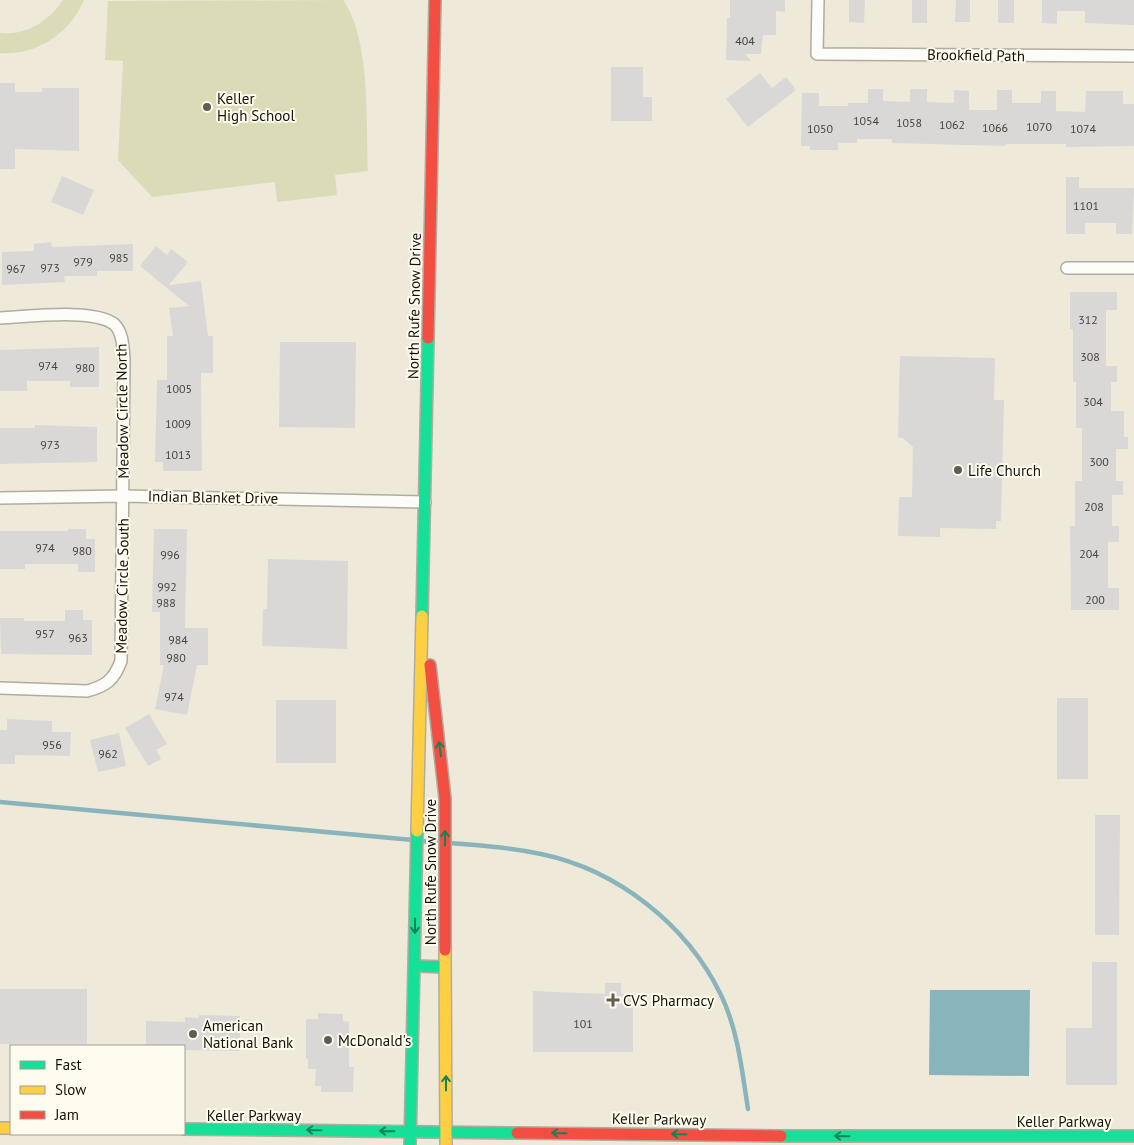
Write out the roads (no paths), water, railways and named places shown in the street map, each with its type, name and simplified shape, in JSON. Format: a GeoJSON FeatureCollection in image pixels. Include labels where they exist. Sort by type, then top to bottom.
{"type":"FeatureCollection","features":[{"type":"Feature","properties":{"kind":"main road","name":"North Rufe Snow Drive"},"geometry":{"type":"LineString","coordinates":[[410,1145],[415,966],[415,877],[426,502],[435,0]]}},
{"type":"Feature","properties":{"kind":"main road","name":"North Rufe Snow Drive"},"geometry":{"type":"LineString","coordinates":[[423,613],[445,798],[446,1145]]}},
{"type":"Feature","properties":{"kind":"main road"},"geometry":{"type":"LineString","coordinates":[[415,966],[445,967]]}},
{"type":"Feature","properties":{"kind":"main road","name":"Keller Parkway"},"geometry":{"type":"LineString","coordinates":[[185,1130],[908,1137],[1134,1136]]}},
{"type":"Feature","properties":{"kind":"main road"},"geometry":{"type":"LineString","coordinates":[[898,1145],[908,1137]]}},
{"type":"Feature","properties":{"kind":"street","name":"Brookfield Path"},"geometry":{"type":"LineString","coordinates":[[818,0],[817,54],[1134,56]]}},
{"type":"Feature","properties":{"kind":"street"},"geometry":{"type":"LineString","coordinates":[[1067,268],[1134,268]]}},
{"type":"Feature","properties":{"kind":"street","name":"Meadow Circle North"},"geometry":{"type":"LineString","coordinates":[[0,318],[89,314],[114,324],[123,344],[124,496]]}},
{"type":"Feature","properties":{"kind":"street","name":"Indian Blanket Drive"},"geometry":{"type":"LineString","coordinates":[[0,498],[124,496],[426,502]]}},
{"type":"Feature","properties":{"kind":"street","name":"Meadow Circle South"},"geometry":{"type":"LineString","coordinates":[[0,688],[87,691],[100,687],[115,676],[121,661],[124,496]]}},
{"type":"Feature","properties":{"kind":"water"},"geometry":{"type":"Polygon","coordinates":[[[930,990],[1030,990],[1029,1076],[929,1075],[930,990]]]}},
{"type":"Feature","properties":{"kind":"waterway"},"geometry":{"type":"LineString","coordinates":[[0,802],[413,840]]}},
{"type":"Feature","properties":{"kind":"waterway"},"geometry":{"type":"LineString","coordinates":[[420,841],[511,849],[541,854],[597,873],[623,887],[647,904],[689,946],[707,970],[721,995],[732,1022],[748,1109]]}},
{"type":"Feature","properties":{"kind":"place","name":"Keller High School"},"geometry":{"type":"Point","coordinates":[207,107]}},
{"type":"Feature","properties":{"kind":"place","name":"Life Church"},"geometry":{"type":"Point","coordinates":[958,470]}},
{"type":"Feature","properties":{"kind":"place","name":"CVS Pharmacy"},"geometry":{"type":"Point","coordinates":[613,1000]}},
{"type":"Feature","properties":{"kind":"place","name":"American National Bank"},"geometry":{"type":"Point","coordinates":[193,1034]}},
{"type":"Feature","properties":{"kind":"place","name":"McDonald's"},"geometry":{"type":"Point","coordinates":[328,1040]}}]}
